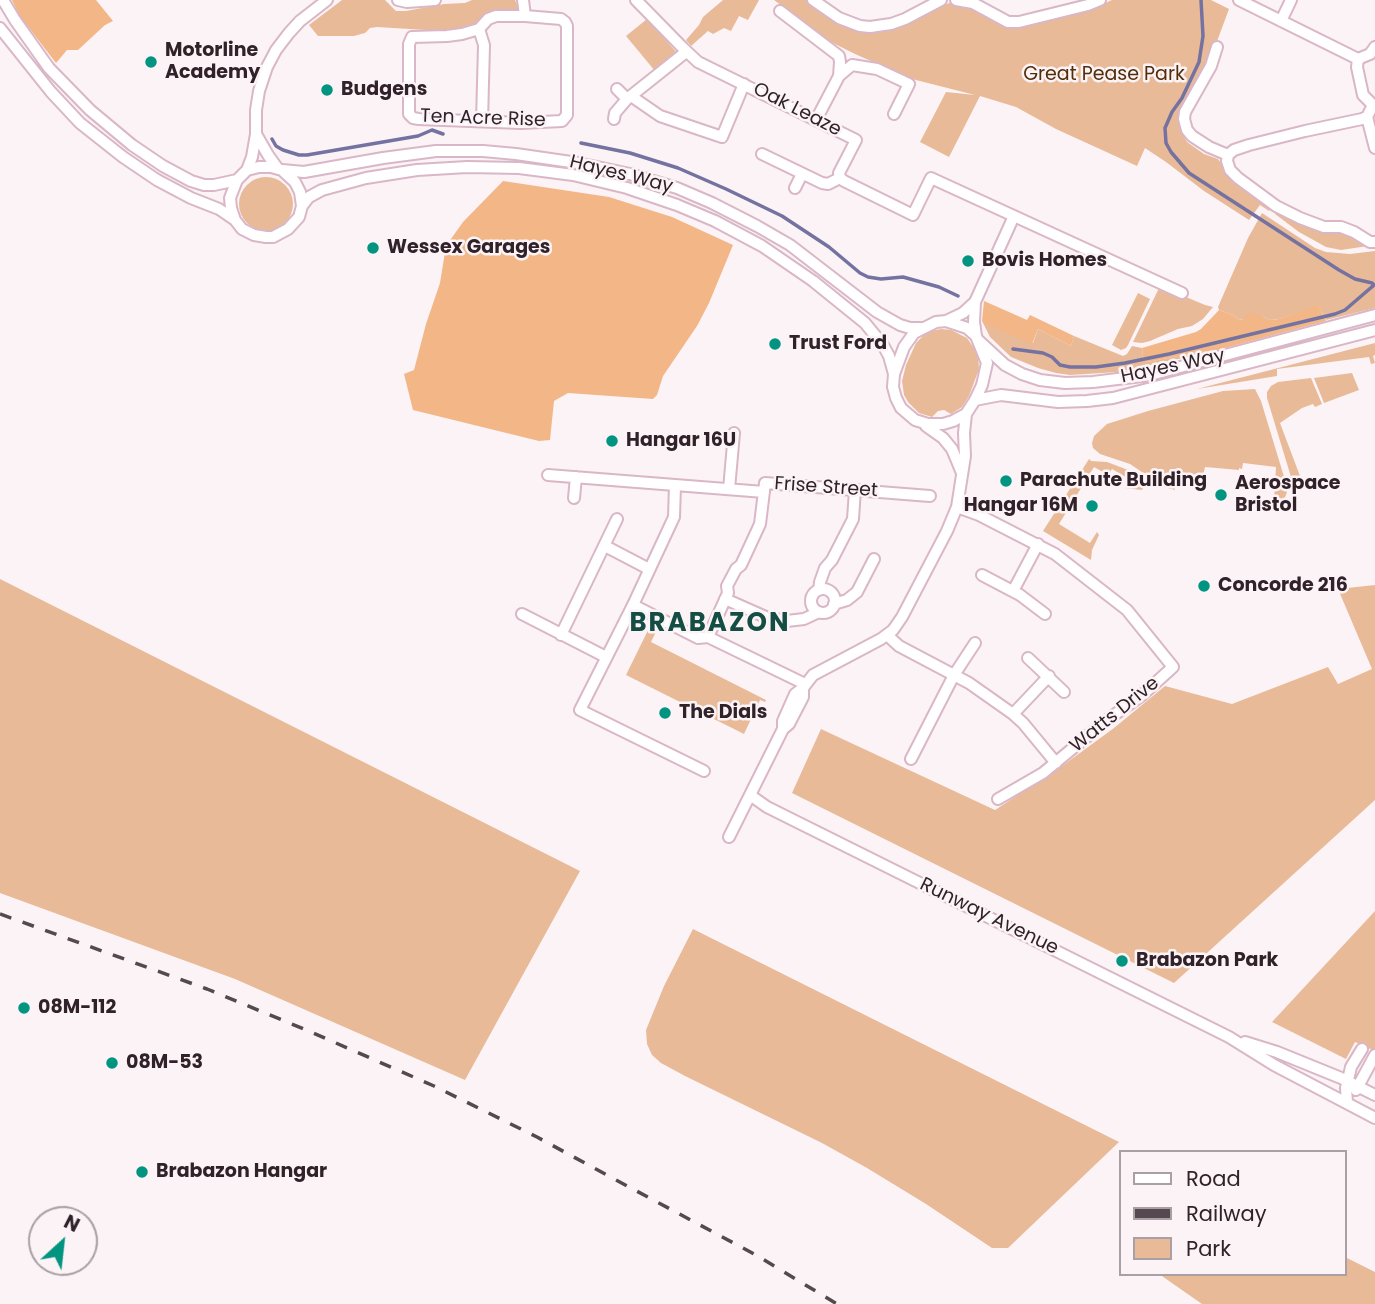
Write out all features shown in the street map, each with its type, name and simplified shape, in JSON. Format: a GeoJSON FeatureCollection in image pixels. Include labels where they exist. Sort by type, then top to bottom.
{"type":"FeatureCollection","features":[{"type":"Feature","properties":{"kind":"street"},"geometry":{"type":"LineString","coordinates":[[4,0],[49,68],[90,110],[124,139],[163,166],[191,181],[214,185],[236,180]]}},
{"type":"Feature","properties":{"kind":"street"},"geometry":{"type":"LineString","coordinates":[[235,220],[230,198],[236,180],[247,170],[252,157],[258,91],[267,66],[276,50],[300,21],[327,0]]}},
{"type":"Feature","properties":{"kind":"street"},"geometry":{"type":"LineString","coordinates":[[398,0],[435,0]]}},
{"type":"Feature","properties":{"kind":"street"},"geometry":{"type":"LineString","coordinates":[[482,121],[484,45],[479,29],[488,19],[496,16],[525,16],[523,0]]}},
{"type":"Feature","properties":{"kind":"street","name":"Oak Leaze"},"geometry":{"type":"LineString","coordinates":[[636,0],[698,62],[856,140],[840,170],[840,178]]}},
{"type":"Feature","properties":{"kind":"street"},"geometry":{"type":"LineString","coordinates":[[813,0],[839,18],[870,27],[905,19],[941,0]]}},
{"type":"Feature","properties":{"kind":"street"},"geometry":{"type":"LineString","coordinates":[[956,0],[973,4],[1008,22],[1019,22],[1100,0]]}},
{"type":"Feature","properties":{"kind":"street"},"geometry":{"type":"LineString","coordinates":[[1239,0],[1358,59],[1370,54],[1375,47]]}},
{"type":"Feature","properties":{"kind":"street"},"geometry":{"type":"LineString","coordinates":[[1280,21],[1291,0]]}},
{"type":"Feature","properties":{"kind":"street"},"geometry":{"type":"LineString","coordinates":[[780,11],[839,56],[839,76]]}},
{"type":"Feature","properties":{"kind":"street","name":"Ten Acre Rise"},"geometry":{"type":"LineString","coordinates":[[479,29],[454,35],[412,37],[409,44],[409,114],[419,119],[521,123],[562,121],[566,115],[567,26],[565,22],[551,17],[525,16]]}},
{"type":"Feature","properties":{"kind":"street"},"geometry":{"type":"LineString","coordinates":[[0,28],[51,92],[80,123],[123,157],[157,180],[219,209],[235,220],[242,229],[254,235],[273,237],[288,229],[299,217],[302,206],[300,192],[295,182],[280,170],[268,155],[256,134]]}},
{"type":"Feature","properties":{"kind":"street"},"geometry":{"type":"LineString","coordinates":[[1217,47],[1211,66],[1185,112],[1184,119],[1192,136],[1228,155]]}},
{"type":"Feature","properties":{"kind":"street"},"geometry":{"type":"LineString","coordinates":[[614,119],[615,113],[629,98],[686,51]]}},
{"type":"Feature","properties":{"kind":"street"},"geometry":{"type":"LineString","coordinates":[[1358,59],[1363,95],[1374,104],[1367,117],[1277,137],[1234,150],[1228,155],[1227,161],[1230,170],[1238,178],[1276,206],[1312,223],[1324,227],[1340,227],[1375,242]]}},
{"type":"Feature","properties":{"kind":"street"},"geometry":{"type":"LineString","coordinates":[[816,120],[839,76],[852,65],[877,69],[909,84],[894,114]]}},
{"type":"Feature","properties":{"kind":"street"},"geometry":{"type":"LineString","coordinates":[[617,89],[660,116],[722,137],[744,84]]}},
{"type":"Feature","properties":{"kind":"street"},"geometry":{"type":"LineString","coordinates":[[1367,117],[1375,148]]}},
{"type":"Feature","properties":{"kind":"street","name":"Hayes Way"},"geometry":{"type":"LineString","coordinates":[[280,170],[304,172],[383,158],[436,152],[483,151],[516,153],[630,174],[677,188],[757,226],[790,245],[877,312],[900,325],[921,328]]}},
{"type":"Feature","properties":{"kind":"street"},"geometry":{"type":"LineString","coordinates":[[762,153],[828,184],[840,178],[913,215],[931,178],[1182,293]]}},
{"type":"Feature","properties":{"kind":"street"},"geometry":{"type":"LineString","coordinates":[[247,170],[259,167],[280,170]]}},
{"type":"Feature","properties":{"kind":"street","name":"Hayes Way"},"geometry":{"type":"LineString","coordinates":[[302,206],[309,197],[322,190],[366,178],[417,170],[467,167],[573,175],[627,188],[715,221],[762,246],[813,281],[865,323],[883,345],[894,374]]}},
{"type":"Feature","properties":{"kind":"street"},"geometry":{"type":"LineString","coordinates":[[795,188],[802,174]]}},
{"type":"Feature","properties":{"kind":"street"},"geometry":{"type":"LineString","coordinates":[[730,836],[783,729],[789,724],[803,697],[804,686],[821,669],[874,643],[897,625],[947,531],[957,507],[963,475],[966,414],[985,376],[987,363],[977,338],[974,322],[975,302],[1014,216]]}},
{"type":"Feature","properties":{"kind":"street"},"geometry":{"type":"LineString","coordinates":[[966,414],[943,425],[915,420],[901,408],[896,398],[894,374],[904,347],[914,333],[963,313],[975,302]]}},
{"type":"Feature","properties":{"kind":"street","name":"Hayes Way"},"geometry":{"type":"LineString","coordinates":[[977,338],[1005,365],[1022,374],[1040,380],[1065,383],[1093,382],[1150,375],[1375,315]]}},
{"type":"Feature","properties":{"kind":"street"},"geometry":{"type":"LineString","coordinates":[[946,321],[967,328],[977,338]]}},
{"type":"Feature","properties":{"kind":"street","name":"Hayes Way"},"geometry":{"type":"LineString","coordinates":[[975,400],[1001,395],[1058,402],[1113,398],[1375,330]]}},
{"type":"Feature","properties":{"kind":"street"},"geometry":{"type":"LineString","coordinates":[[921,422],[943,438],[952,449],[963,475]]}},
{"type":"Feature","properties":{"kind":"street"},"geometry":{"type":"LineString","coordinates":[[729,489],[734,433]]}},
{"type":"Feature","properties":{"kind":"street","name":"Frise Street"},"geometry":{"type":"LineString","coordinates":[[548,475],[764,492],[765,483],[930,496]]}},
{"type":"Feature","properties":{"kind":"street"},"geometry":{"type":"LineString","coordinates":[[573,498],[576,477]]}},
{"type":"Feature","properties":{"kind":"street"},"geometry":{"type":"LineString","coordinates":[[676,485],[674,517],[580,709],[704,771]]}},
{"type":"Feature","properties":{"kind":"street"},"geometry":{"type":"LineString","coordinates":[[819,590],[825,568],[832,560],[853,519],[855,490]]}},
{"type":"Feature","properties":{"kind":"street"},"geometry":{"type":"LineString","coordinates":[[708,637],[728,593],[727,586],[741,565],[760,524],[764,492]]}},
{"type":"Feature","properties":{"kind":"street"},"geometry":{"type":"LineString","coordinates":[[957,507],[1038,544],[1013,591]]}},
{"type":"Feature","properties":{"kind":"street"},"geometry":{"type":"LineString","coordinates":[[561,635],[617,519]]}},
{"type":"Feature","properties":{"kind":"street","name":"Watts Drive"},"geometry":{"type":"LineString","coordinates":[[998,799],[1043,773],[1116,713],[1142,696],[1173,667],[1127,610],[1038,544]]}},
{"type":"Feature","properties":{"kind":"street"},"geometry":{"type":"LineString","coordinates":[[605,546],[649,569]]}},
{"type":"Feature","properties":{"kind":"street"},"geometry":{"type":"LineString","coordinates":[[834,604],[847,600],[857,592],[874,559]]}},
{"type":"Feature","properties":{"kind":"street"},"geometry":{"type":"LineString","coordinates":[[982,575],[1013,591],[1045,614]]}},
{"type":"Feature","properties":{"kind":"street"},"geometry":{"type":"LineString","coordinates":[[725,599],[768,618],[787,621],[829,611],[834,604],[830,591],[819,590],[811,599],[813,607],[819,612]]}},
{"type":"Feature","properties":{"kind":"street"},"geometry":{"type":"LineString","coordinates":[[633,605],[698,638],[708,637],[804,686]]}},
{"type":"Feature","properties":{"kind":"street"},"geometry":{"type":"LineString","coordinates":[[522,614],[606,657]]}},
{"type":"Feature","properties":{"kind":"street"},"geometry":{"type":"LineString","coordinates":[[887,635],[899,646],[981,691],[1013,714],[1056,763]]}},
{"type":"Feature","properties":{"kind":"street"},"geometry":{"type":"LineString","coordinates":[[911,758],[954,675],[975,643]]}},
{"type":"Feature","properties":{"kind":"street"},"geometry":{"type":"LineString","coordinates":[[1028,658],[1064,692]]}},
{"type":"Feature","properties":{"kind":"street"},"geometry":{"type":"LineString","coordinates":[[1013,714],[1048,676]]}},
{"type":"Feature","properties":{"kind":"street","name":"Runway Avenue"},"geometry":{"type":"LineString","coordinates":[[750,796],[767,807],[1229,1037],[1274,1065],[1375,1118]]}},
{"type":"Feature","properties":{"kind":"street","name":"Runway Avenue"},"geometry":{"type":"LineString","coordinates":[[1229,1037],[1278,1052],[1375,1095]]}},
{"type":"Feature","properties":{"kind":"street"},"geometry":{"type":"LineString","coordinates":[[1347,1103],[1347,1081],[1362,1048]]}},
{"type":"Feature","properties":{"kind":"street"},"geometry":{"type":"LineString","coordinates":[[1347,1103],[1375,1055]]}},
{"type":"Feature","properties":{"kind":"green space"},"geometry":{"type":"Polygon","coordinates":[[[342,0],[385,0],[396,11],[406,11],[472,0],[515,0],[519,9],[495,10],[476,23],[457,31],[377,27],[354,36],[318,36],[309,25],[342,0]]]}},
{"type":"Feature","properties":{"kind":"green space"},"geometry":{"type":"Polygon","coordinates":[[[723,0],[759,0],[748,20],[739,16],[731,31],[724,28],[713,34],[708,31],[691,46],[686,40],[703,17],[723,0]]]}},
{"type":"Feature","properties":{"kind":"green space","name":"Great Pease Park"},"geometry":{"type":"Polygon","coordinates":[[[774,0],[810,0],[859,28],[950,3],[970,7],[1014,26],[1054,19],[1112,0],[1211,0],[1229,9],[1206,71],[1181,117],[1182,133],[1187,142],[1204,154],[1218,159],[1226,170],[1272,207],[1269,211],[1260,205],[1249,220],[1145,148],[1137,166],[1056,129],[1016,107],[980,96],[949,157],[920,142],[946,92],[975,95],[912,79],[855,54],[831,42],[774,0]]]}},
{"type":"Feature","properties":{"kind":"green space"},"geometry":{"type":"Polygon","coordinates":[[[647,19],[678,54],[655,71],[626,36],[647,19]]]}},
{"type":"Feature","properties":{"kind":"green space"},"geometry":{"type":"Polygon","coordinates":[[[266,177],[285,185],[293,204],[285,223],[266,231],[247,223],[239,204],[247,185],[266,177]]]}},
{"type":"Feature","properties":{"kind":"green space"},"geometry":{"type":"Polygon","coordinates":[[[1279,210],[1341,229],[1368,246],[1341,250],[1326,247],[1275,214],[1279,210]]]}},
{"type":"Feature","properties":{"kind":"green space"},"geometry":{"type":"Polygon","coordinates":[[[1262,213],[1315,248],[1326,252],[1350,254],[1375,251],[1375,308],[1326,320],[1318,306],[1271,320],[1263,317],[1239,320],[1219,310],[1248,238],[1262,213]]]}},
{"type":"Feature","properties":{"kind":"green space"},"geometry":{"type":"Polygon","coordinates":[[[1160,286],[1213,307],[1203,319],[1192,326],[1150,341],[1133,342],[1160,286]]]}},
{"type":"Feature","properties":{"kind":"green space"},"geometry":{"type":"Polygon","coordinates":[[[1138,293],[1150,299],[1128,345],[1121,350],[1112,345],[1138,293]]]}},
{"type":"Feature","properties":{"kind":"green space"},"geometry":{"type":"Polygon","coordinates":[[[982,321],[1033,343],[1038,329],[1071,346],[1074,336],[1123,356],[1132,346],[1142,348],[1147,362],[1204,351],[1206,353],[1117,372],[1070,375],[1056,373],[1011,357],[990,337],[982,321]]]}},
{"type":"Feature","properties":{"kind":"green space"},"geometry":{"type":"Polygon","coordinates":[[[951,330],[967,338],[978,354],[979,369],[962,407],[951,414],[944,410],[938,411],[932,417],[919,413],[908,402],[902,381],[916,343],[931,331],[951,330]]]}},
{"type":"Feature","properties":{"kind":"green space"},"geometry":{"type":"Polygon","coordinates":[[[1375,343],[1375,363],[1371,364],[1369,357],[1277,369],[1277,376],[1197,389],[1375,343]]]}},
{"type":"Feature","properties":{"kind":"green space"},"geometry":{"type":"Polygon","coordinates":[[[1352,373],[1359,390],[1324,403],[1314,378],[1352,373]]]}},
{"type":"Feature","properties":{"kind":"green space"},"geometry":{"type":"Polygon","coordinates":[[[1311,378],[1322,404],[1302,408],[1280,423],[1300,476],[1294,479],[1291,477],[1267,392],[1278,382],[1311,378]]]}},
{"type":"Feature","properties":{"kind":"green space"},"geometry":{"type":"Polygon","coordinates":[[[1255,389],[1285,480],[1287,492],[1284,500],[1274,499],[1276,467],[1243,463],[1242,469],[1239,470],[1205,467],[1203,476],[1176,474],[1175,490],[1164,487],[1130,464],[1100,454],[1093,448],[1094,436],[1107,424],[1223,391],[1255,389]]]}},
{"type":"Feature","properties":{"kind":"green space"},"geometry":{"type":"Polygon","coordinates":[[[1089,459],[1128,470],[1140,477],[1144,483],[1142,490],[1125,488],[1129,479],[1112,469],[1108,475],[1094,467],[1059,524],[1090,543],[1097,532],[1099,535],[1091,560],[1043,531],[1089,459]]]}},
{"type":"Feature","properties":{"kind":"green space"},"geometry":{"type":"Polygon","coordinates":[[[0,579],[580,871],[465,1080],[235,979],[0,893],[0,579]]]}},
{"type":"Feature","properties":{"kind":"green space"},"geometry":{"type":"Polygon","coordinates":[[[1375,585],[1375,800],[1174,983],[792,793],[821,729],[995,810],[1058,769],[1165,686],[1232,704],[1328,667],[1338,684],[1372,669],[1338,589],[1375,585]]]}},
{"type":"Feature","properties":{"kind":"green space"},"geometry":{"type":"Polygon","coordinates":[[[653,620],[660,624],[651,642],[766,700],[760,700],[744,734],[626,675],[653,620]]]}},
{"type":"Feature","properties":{"kind":"green space"},"geometry":{"type":"Polygon","coordinates":[[[1375,911],[1375,1051],[1355,1042],[1346,1059],[1272,1022],[1375,911]]]}},
{"type":"Feature","properties":{"kind":"green space"},"geometry":{"type":"Polygon","coordinates":[[[693,929],[1119,1142],[1008,1248],[992,1248],[867,1168],[685,1076],[652,1055],[647,1044],[646,1030],[664,986],[693,929]]]}},
{"type":"Feature","properties":{"kind":"green space"},"geometry":{"type":"Polygon","coordinates":[[[1347,1258],[1375,1272],[1375,1304],[1202,1304],[1162,1276],[1347,1276],[1347,1258]]]}},
{"type":"Feature","properties":{"kind":"shaded area"},"geometry":{"type":"Polygon","coordinates":[[[12,0],[96,0],[113,21],[78,50],[67,50],[56,63],[19,15],[12,0]]]}},
{"type":"Feature","properties":{"kind":"shaded area"},"geometry":{"type":"Polygon","coordinates":[[[503,181],[609,197],[672,217],[733,245],[709,303],[697,326],[663,376],[653,399],[568,393],[554,401],[550,440],[539,441],[413,410],[404,374],[414,370],[440,283],[446,246],[463,222],[503,181]]]}},
{"type":"Feature","properties":{"kind":"shaded area"},"geometry":{"type":"Polygon","coordinates":[[[984,301],[1027,320],[1030,315],[1074,336],[1071,346],[1038,329],[1032,344],[986,324],[982,321],[984,301]]]}},
{"type":"Feature","properties":{"kind":"shaded area"},"geometry":{"type":"Polygon","coordinates":[[[1318,305],[1326,321],[1206,353],[1204,351],[1147,362],[1143,356],[1142,348],[1196,332],[1219,310],[1239,320],[1249,312],[1271,320],[1318,305]]]}},
{"type":"Feature","properties":{"kind":"waterway"},"geometry":{"type":"LineString","coordinates":[[1013,349],[1043,353],[1060,365],[1070,367],[1125,363],[1335,314],[1345,310],[1374,285],[1339,270],[1189,173],[1171,152],[1166,143],[1165,128],[1199,62],[1203,36],[1201,0]]}},
{"type":"Feature","properties":{"kind":"waterway"},"geometry":{"type":"LineString","coordinates":[[272,139],[276,146],[283,150],[307,155],[418,136],[432,130],[443,134]]}},
{"type":"Feature","properties":{"kind":"waterway"},"geometry":{"type":"LineString","coordinates":[[581,143],[630,153],[678,168],[726,189],[782,216],[868,277],[903,277],[939,287],[958,296]]}},
{"type":"Feature","properties":{"kind":"railway"},"geometry":{"type":"LineString","coordinates":[[0,914],[207,989],[434,1086],[537,1137],[756,1255],[837,1304]]}},
{"type":"Feature","properties":{"kind":"place","name":"Motorline Academy"},"geometry":{"type":"Point","coordinates":[151,62]}},
{"type":"Feature","properties":{"kind":"place","name":"Budgens"},"geometry":{"type":"Point","coordinates":[327,90]}},
{"type":"Feature","properties":{"kind":"place","name":"Wessex Garages"},"geometry":{"type":"Point","coordinates":[373,248]}},
{"type":"Feature","properties":{"kind":"place","name":"Bovis Homes"},"geometry":{"type":"Point","coordinates":[968,261]}},
{"type":"Feature","properties":{"kind":"place","name":"Trust Ford"},"geometry":{"type":"Point","coordinates":[775,344]}},
{"type":"Feature","properties":{"kind":"place","name":"Hangar 16U"},"geometry":{"type":"Point","coordinates":[612,441]}},
{"type":"Feature","properties":{"kind":"place","name":"Parachute Building"},"geometry":{"type":"Point","coordinates":[1006,481]}},
{"type":"Feature","properties":{"kind":"place","name":"Aerospace Bristol"},"geometry":{"type":"Point","coordinates":[1221,495]}},
{"type":"Feature","properties":{"kind":"place","name":"Hangar 16M"},"geometry":{"type":"Point","coordinates":[1092,506]}},
{"type":"Feature","properties":{"kind":"place","name":"Concorde 216"},"geometry":{"type":"Point","coordinates":[1204,586]}},
{"type":"Feature","properties":{"kind":"place","name":"The Dials"},"geometry":{"type":"Point","coordinates":[665,713]}},
{"type":"Feature","properties":{"kind":"place","name":"Brabazon Park"},"geometry":{"type":"Point","coordinates":[1122,961]}},
{"type":"Feature","properties":{"kind":"place","name":"08M-112"},"geometry":{"type":"Point","coordinates":[24,1008]}},
{"type":"Feature","properties":{"kind":"place","name":"08M-53"},"geometry":{"type":"Point","coordinates":[112,1063]}},
{"type":"Feature","properties":{"kind":"place","name":"Brabazon Hangar"},"geometry":{"type":"Point","coordinates":[142,1172]}},
{"type":"Feature","properties":{"kind":"district","name":"BRABAZON"},"geometry":{"type":"Point","coordinates":[710,624]}}]}
